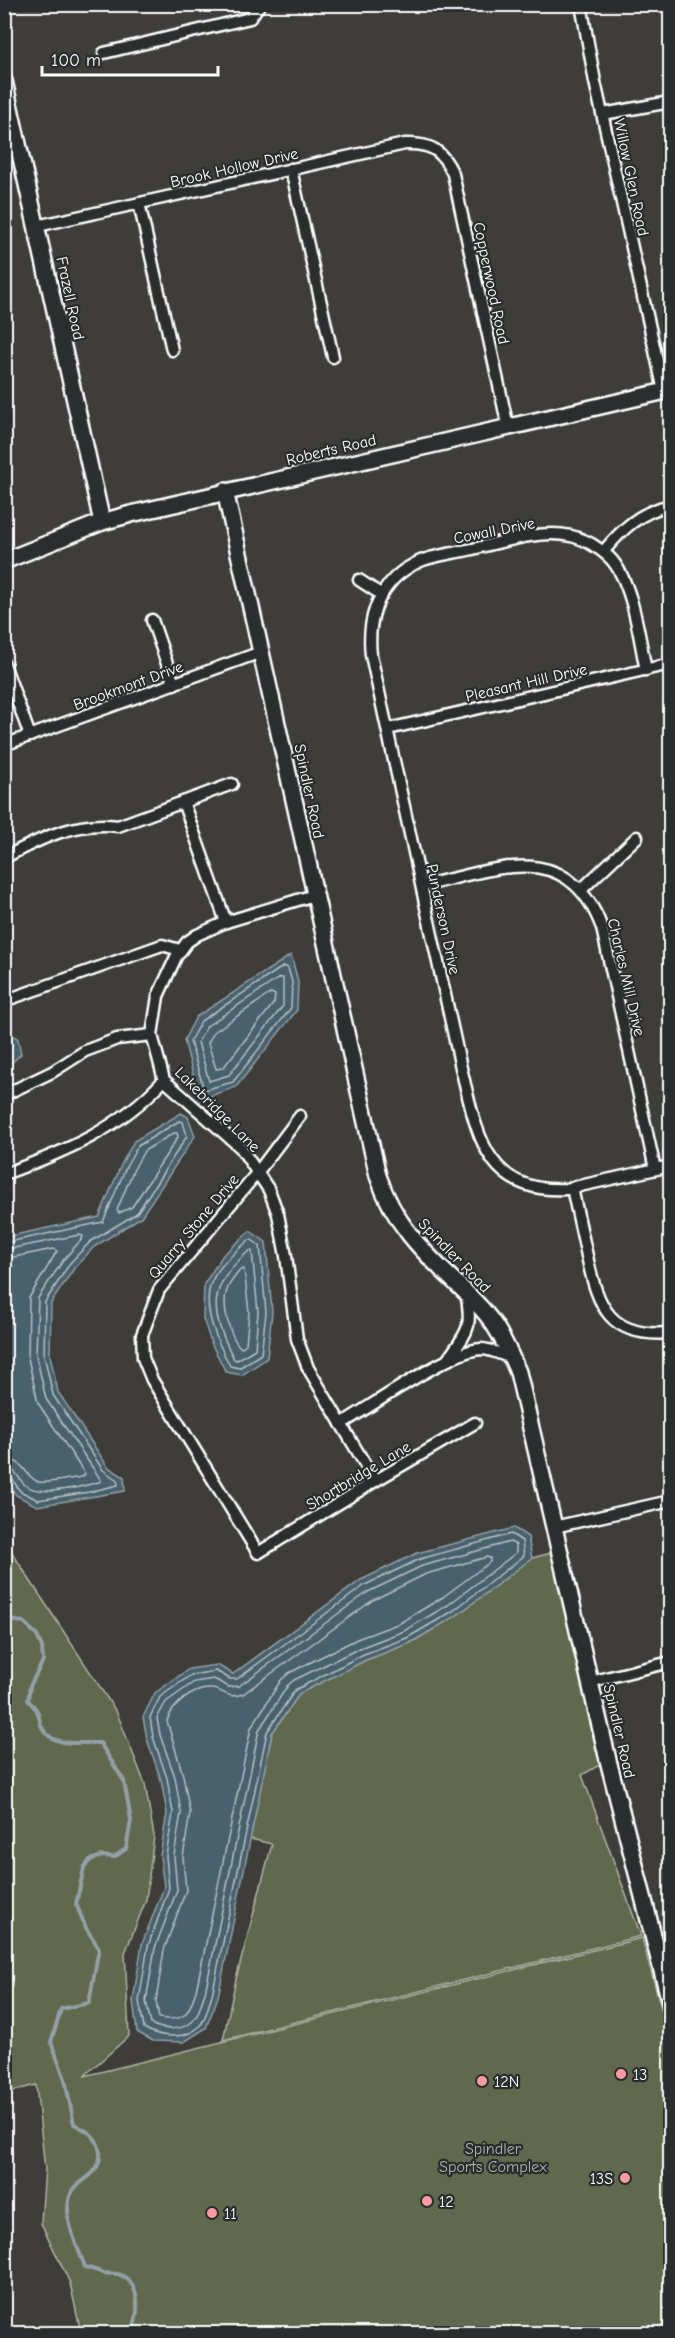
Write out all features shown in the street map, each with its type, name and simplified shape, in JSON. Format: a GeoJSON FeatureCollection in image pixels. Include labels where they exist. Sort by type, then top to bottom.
{"type":"FeatureCollection","features":[{"type":"Feature","properties":{"kind":"street"},"geometry":{"type":"LineString","coordinates":[[105,53],[250,18],[260,4]]}},
{"type":"Feature","properties":{"kind":"street","name":"Willow Glen Road"},"geometry":{"type":"LineString","coordinates":[[581,4],[603,114],[667,390]]}},
{"type":"Feature","properties":{"kind":"street","name":"Frazell Road"},"geometry":{"type":"LineString","coordinates":[[4,81],[102,522]]}},
{"type":"Feature","properties":{"kind":"street"},"geometry":{"type":"LineString","coordinates":[[603,114],[670,102]]}},
{"type":"Feature","properties":{"kind":"street","name":"Brook Hollow Drive"},"geometry":{"type":"LineString","coordinates":[[37,226],[405,144],[422,143],[436,150]]}},
{"type":"Feature","properties":{"kind":"street","name":"Copperwood Road"},"geometry":{"type":"LineString","coordinates":[[436,150],[447,160],[453,174],[508,427]]}},
{"type":"Feature","properties":{"kind":"street"},"geometry":{"type":"LineString","coordinates":[[291,169],[333,357]]}},
{"type":"Feature","properties":{"kind":"street"},"geometry":{"type":"LineString","coordinates":[[139,203],[172,350]]}},
{"type":"Feature","properties":{"kind":"street","name":"Roberts Road"},"geometry":{"type":"LineString","coordinates":[[4,561],[102,522],[225,491],[667,390]]}},
{"type":"Feature","properties":{"kind":"street","name":"Spindler Road"},"geometry":{"type":"LineString","coordinates":[[225,491],[368,1138],[383,1189],[399,1221],[413,1241],[491,1320],[512,1358],[521,1386],[590,1682],[670,2002]]}},
{"type":"Feature","properties":{"kind":"street"},"geometry":{"type":"LineString","coordinates":[[603,552],[626,526],[638,518],[670,505]]}},
{"type":"Feature","properties":{"kind":"street","name":"Cowall Drive"},"geometry":{"type":"LineString","coordinates":[[382,595],[391,582],[405,570],[423,560],[536,536],[571,536],[588,542],[603,552],[619,571],[629,594],[646,670]]}},
{"type":"Feature","properties":{"kind":"street"},"geometry":{"type":"LineString","coordinates":[[359,580],[382,595]]}},
{"type":"Feature","properties":{"kind":"street","name":"Punderson Drive"},"geometry":{"type":"LineString","coordinates":[[382,595],[370,624],[369,639],[461,1068],[480,1141],[495,1165],[520,1182],[551,1190],[572,1188],[670,1166]]}},
{"type":"Feature","properties":{"kind":"street"},"geometry":{"type":"LineString","coordinates":[[152,620],[174,684]]}},
{"type":"Feature","properties":{"kind":"street","name":"Brookmont Drive"},"geometry":{"type":"LineString","coordinates":[[4,746],[261,652]]}},
{"type":"Feature","properties":{"kind":"street"},"geometry":{"type":"LineString","coordinates":[[4,664],[30,736]]}},
{"type":"Feature","properties":{"kind":"street","name":"Pleasant Hill Drive"},"geometry":{"type":"LineString","coordinates":[[388,729],[670,664]]}},
{"type":"Feature","properties":{"kind":"street"},"geometry":{"type":"LineString","coordinates":[[4,858],[32,843],[77,826],[118,826],[232,784]]}},
{"type":"Feature","properties":{"kind":"street"},"geometry":{"type":"LineString","coordinates":[[183,802],[226,922]]}},
{"type":"Feature","properties":{"kind":"street"},"geometry":{"type":"LineString","coordinates":[[581,890],[637,837]]}},
{"type":"Feature","properties":{"kind":"street","name":"Charles Mill Drive"},"geometry":{"type":"LineString","coordinates":[[422,886],[506,867],[526,865],[547,869],[566,877],[581,890],[590,901],[602,928],[655,1169]]}},
{"type":"Feature","properties":{"kind":"street","name":"Lakebridge Lane"},"geometry":{"type":"LineString","coordinates":[[314,895],[226,922],[198,935],[180,950],[158,996],[152,1035],[164,1080],[241,1148],[269,1190],[278,1215],[286,1256],[297,1339],[308,1368],[375,1481]]}},
{"type":"Feature","properties":{"kind":"street"},"geometry":{"type":"LineString","coordinates":[[4,1001],[162,945],[180,950]]}},
{"type":"Feature","properties":{"kind":"street"},"geometry":{"type":"LineString","coordinates":[[4,1095],[52,1072],[85,1051],[117,1039],[152,1035]]}},
{"type":"Feature","properties":{"kind":"street"},"geometry":{"type":"LineString","coordinates":[[4,1174],[60,1154],[110,1127],[152,1093],[164,1080]]}},
{"type":"Feature","properties":{"kind":"street","name":"Quarry Stone Drive"},"geometry":{"type":"LineString","coordinates":[[258,1553],[152,1380],[144,1358],[142,1335],[159,1290],[257,1173],[300,1116]]}},
{"type":"Feature","properties":{"kind":"street"},"geometry":{"type":"LineString","coordinates":[[572,1188],[592,1282],[608,1314],[621,1325],[637,1333],[670,1333]]}},
{"type":"Feature","properties":{"kind":"street"},"geometry":{"type":"LineString","coordinates":[[448,1359],[469,1328],[471,1317],[466,1293]]}},
{"type":"Feature","properties":{"kind":"street"},"geometry":{"type":"LineString","coordinates":[[341,1424],[448,1359],[480,1349],[512,1358]]}},
{"type":"Feature","properties":{"kind":"street","name":"Shortbridge Lane"},"geometry":{"type":"LineString","coordinates":[[258,1553],[475,1423]]}},
{"type":"Feature","properties":{"kind":"street"},"geometry":{"type":"LineString","coordinates":[[554,1527],[670,1501]]}},
{"type":"Feature","properties":{"kind":"street"},"geometry":{"type":"LineString","coordinates":[[590,1682],[670,1662]]}},
{"type":"Feature","properties":{"kind":"green space","name":"Spindler Sports Complex"},"geometry":{"type":"Polygon","coordinates":[[[5,1542],[117,1713],[145,1784],[154,1836],[146,1900],[125,1953],[129,2036],[84,2076],[642,1938],[670,2041],[670,2333],[81,2333],[70,2283],[41,2223],[45,2169],[36,2085],[5,2093],[5,1542]]]}},
{"type":"Feature","properties":{"kind":"green space"},"geometry":{"type":"Polygon","coordinates":[[[559,1551],[608,1760],[582,1775],[641,1936],[223,2040],[236,1979],[272,1844],[250,1839],[272,1733],[300,1693],[366,1660],[410,1643],[456,1616],[532,1558],[559,1551]]]}},
{"type":"Feature","properties":{"kind":"water"},"geometry":{"type":"Polygon","coordinates":[[[291,955],[298,981],[297,1010],[236,1087],[204,1098],[198,1094],[184,1040],[196,1017],[291,955]]]}},
{"type":"Feature","properties":{"kind":"water"},"geometry":{"type":"Polygon","coordinates":[[[5,1029],[18,1039],[21,1054],[5,1069],[5,1029]]]}},
{"type":"Feature","properties":{"kind":"water"},"geometry":{"type":"Polygon","coordinates":[[[181,1113],[188,1117],[195,1136],[141,1217],[94,1247],[75,1267],[51,1303],[50,1355],[58,1392],[108,1467],[124,1477],[125,1491],[37,1506],[16,1495],[5,1478],[5,1237],[99,1217],[134,1141],[181,1113]]]}},
{"type":"Feature","properties":{"kind":"water"},"geometry":{"type":"Polygon","coordinates":[[[250,1231],[266,1242],[272,1312],[267,1358],[242,1375],[226,1372],[212,1345],[203,1319],[204,1284],[223,1255],[250,1231]]]}},
{"type":"Feature","properties":{"kind":"water"},"geometry":{"type":"Polygon","coordinates":[[[514,1528],[528,1537],[532,1558],[456,1616],[410,1643],[366,1660],[300,1693],[272,1733],[218,1997],[206,2028],[184,2042],[153,2041],[137,2032],[133,2001],[142,1944],[164,1887],[160,1856],[167,1813],[161,1780],[147,1739],[143,1717],[155,1693],[189,1669],[217,1665],[233,1674],[361,1580],[417,1553],[514,1528]]]}},
{"type":"Feature","properties":{"kind":"waterway"},"geometry":{"type":"LineString","coordinates":[[4,1619],[23,1622],[36,1634],[42,1647],[43,1661],[30,1686],[28,1700],[36,1710],[42,1727],[48,1735],[61,1742],[100,1743],[124,1781],[131,1820],[126,1849],[114,1857],[102,1856],[90,1860],[84,1868],[76,1904],[86,1928],[99,1948],[89,2003],[61,2009],[51,2042],[65,2079],[74,2124],[94,2138],[100,2153],[96,2169],[76,2187],[69,2200],[70,2226],[85,2267],[104,2273],[118,2274],[132,2284],[137,2309],[131,2334]]}},
{"type":"Feature","properties":{"kind":"place","name":"13"},"geometry":{"type":"Point","coordinates":[621,2074]}},
{"type":"Feature","properties":{"kind":"place","name":"12N"},"geometry":{"type":"Point","coordinates":[482,2081]}},
{"type":"Feature","properties":{"kind":"place","name":"13S"},"geometry":{"type":"Point","coordinates":[625,2178]}},
{"type":"Feature","properties":{"kind":"place","name":"12"},"geometry":{"type":"Point","coordinates":[427,2201]}},
{"type":"Feature","properties":{"kind":"place","name":"11"},"geometry":{"type":"Point","coordinates":[212,2213]}}]}
